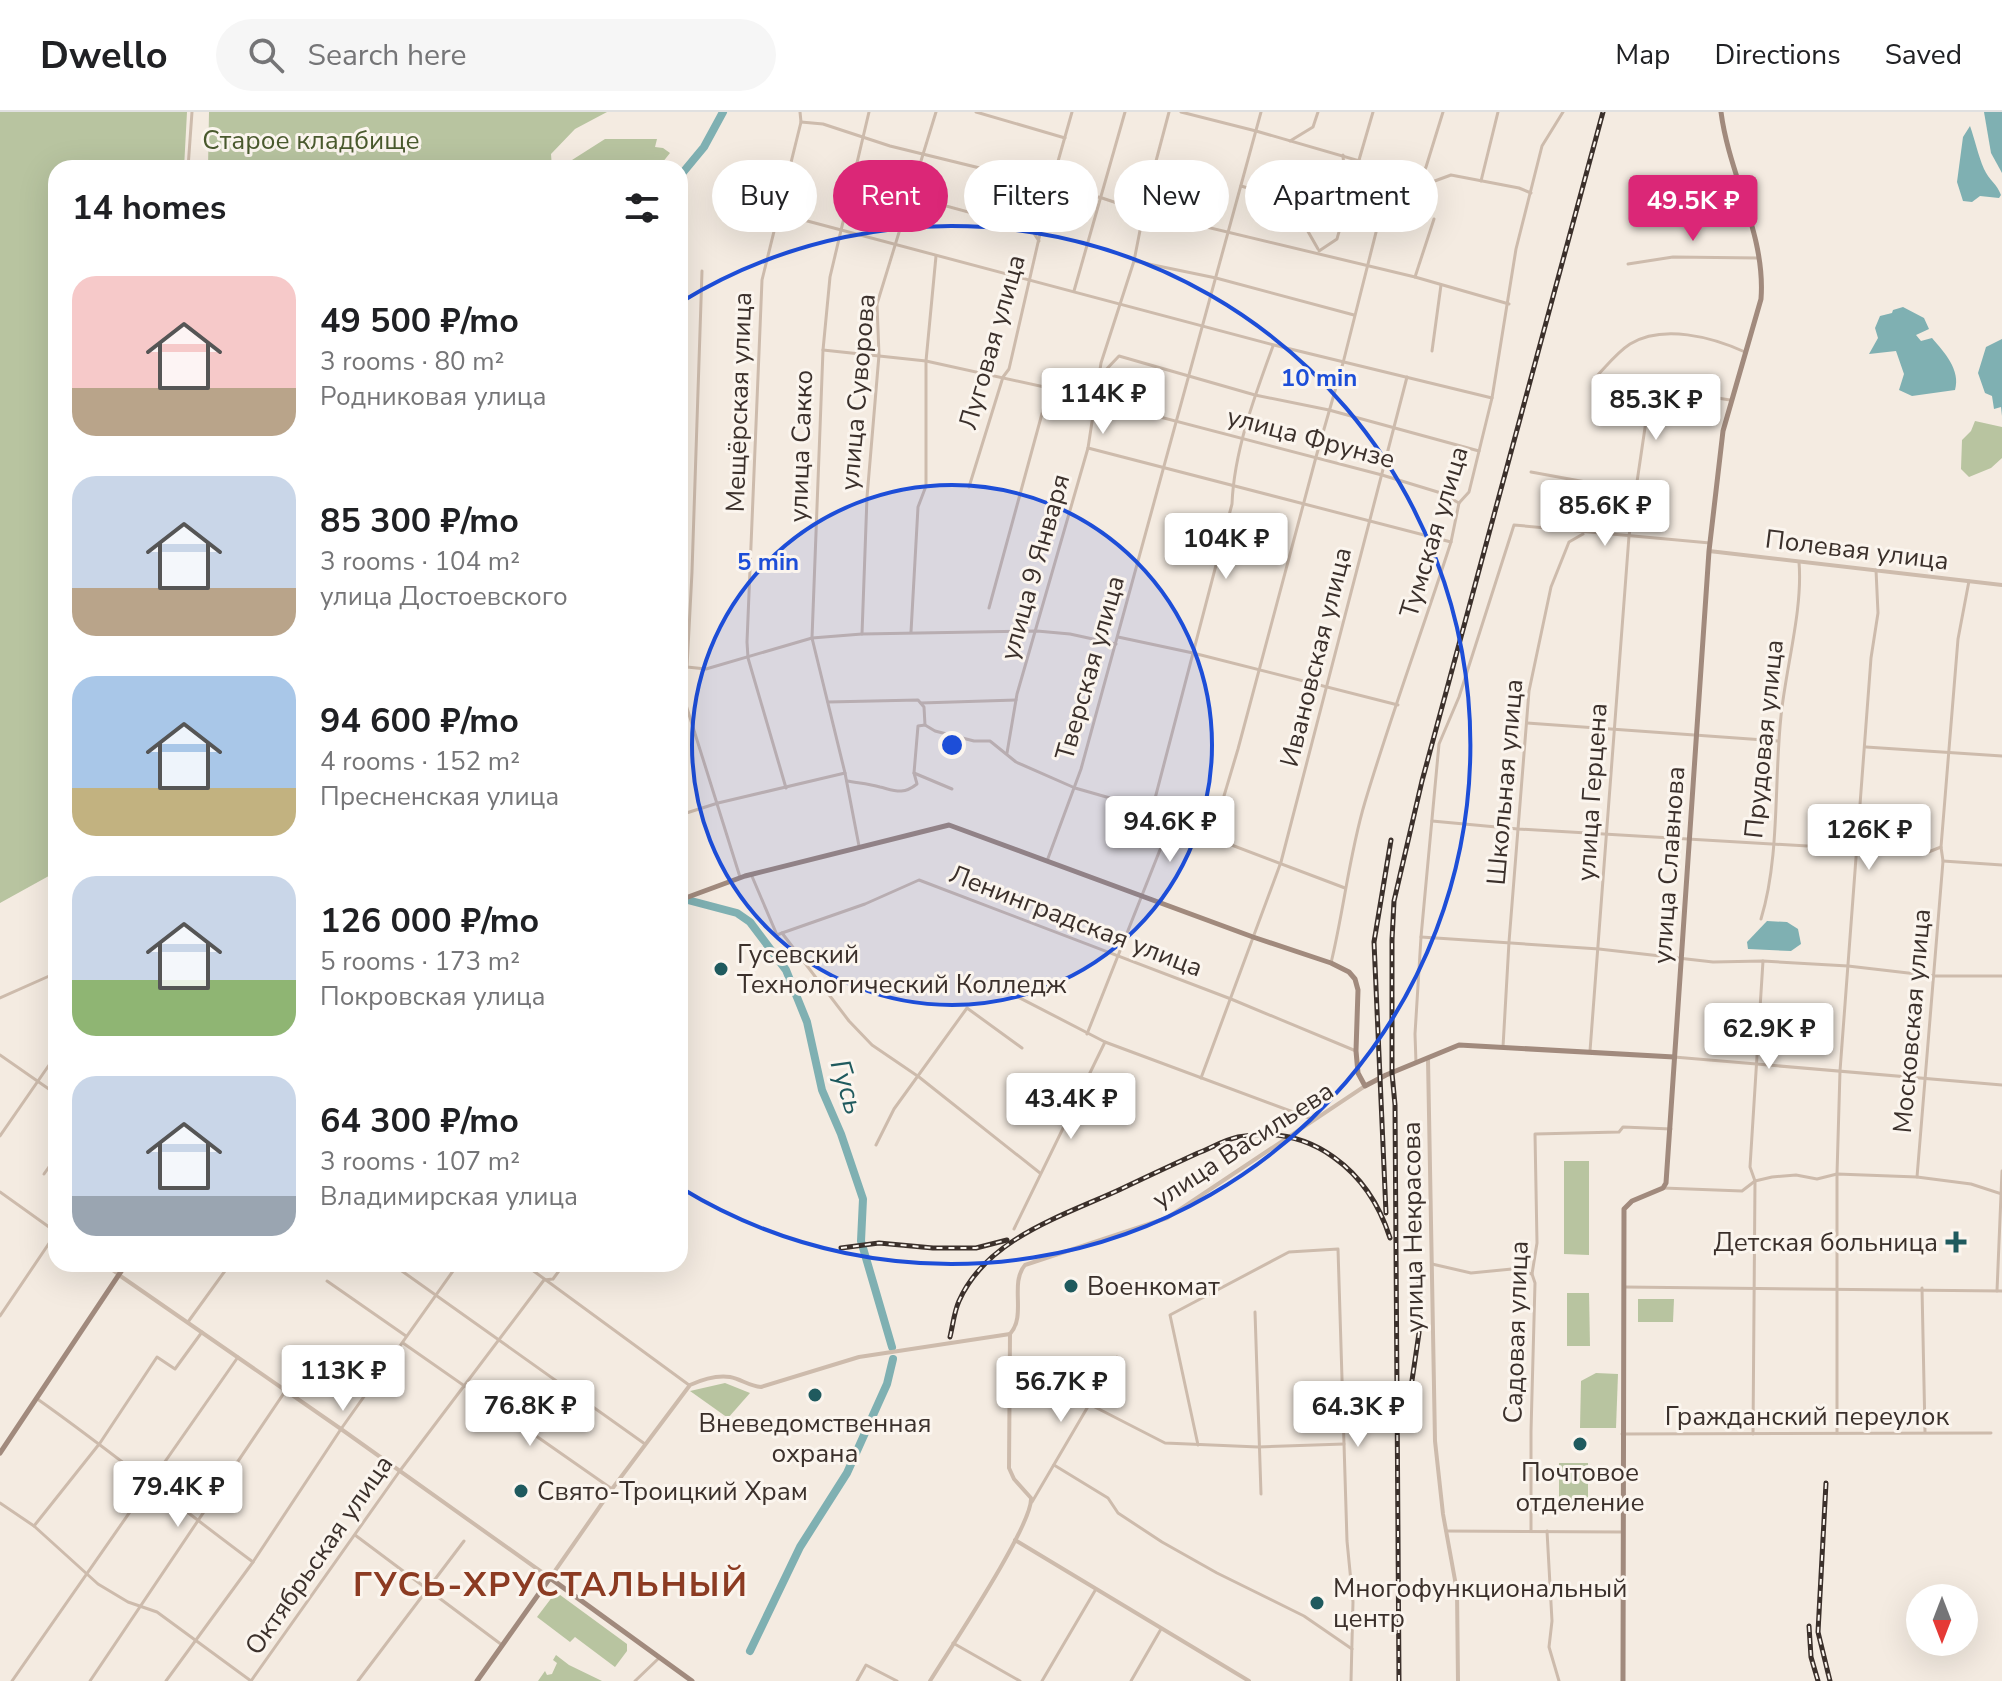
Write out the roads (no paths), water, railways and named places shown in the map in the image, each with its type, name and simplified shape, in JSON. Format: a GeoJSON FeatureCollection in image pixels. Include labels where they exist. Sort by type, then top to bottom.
{"type":"FeatureCollection","features":[{"type":"Feature","properties":{"kind":"main road","name":"улица Славнова"},"geometry":{"type":"LineString","coordinates":[[1664,1186],[1671,1129],[1709,551],[1721,438],[1761,299],[1763,281],[1721,112]]}},
{"type":"Feature","properties":{"kind":"main road"},"geometry":{"type":"LineString","coordinates":[[688,896],[740,877],[949,825],[1349,972],[1358,990],[1356,1051],[1358,1073],[1365,1086],[1459,1045],[1674,1057]]}},
{"type":"Feature","properties":{"kind":"main road"},"geometry":{"type":"LineString","coordinates":[[1623,1681],[1624,1209],[1632,1201],[1664,1186]]}},
{"type":"Feature","properties":{"kind":"main road"},"geometry":{"type":"LineString","coordinates":[[0,1453],[121,1272]]}},
{"type":"Feature","properties":{"kind":"main road"},"geometry":{"type":"LineString","coordinates":[[477,1681],[550,1578],[692,1681]]}},
{"type":"Feature","properties":{"kind":"street"},"geometry":{"type":"LineString","coordinates":[[189,160],[192,112]]}},
{"type":"Feature","properties":{"kind":"street","name":"Мещёрская улица"},"geometry":{"type":"LineString","coordinates":[[793,160],[801,122],[800,112]]}},
{"type":"Feature","properties":{"kind":"street","name":"улица Сакко"},"geometry":{"type":"LineString","coordinates":[[857,160],[869,112]]}},
{"type":"Feature","properties":{"kind":"street","name":"улица Суворова"},"geometry":{"type":"LineString","coordinates":[[924,160],[936,112]]}},
{"type":"Feature","properties":{"kind":"street"},"geometry":{"type":"LineString","coordinates":[[976,112],[1065,138]]}},
{"type":"Feature","properties":{"kind":"street","name":"Луговая улица"},"geometry":{"type":"LineString","coordinates":[[1059,160],[1072,112]]}},
{"type":"Feature","properties":{"kind":"street"},"geometry":{"type":"LineString","coordinates":[[1074,291],[1125,112]]}},
{"type":"Feature","properties":{"kind":"street","name":"улица 9 Января"},"geometry":{"type":"LineString","coordinates":[[1157,160],[1169,112]]}},
{"type":"Feature","properties":{"kind":"street"},"geometry":{"type":"LineString","coordinates":[[1181,112],[1206,115],[1359,160],[1373,112]]}},
{"type":"Feature","properties":{"kind":"street","name":"Тверская улица"},"geometry":{"type":"LineString","coordinates":[[1229,225],[1261,112]]}},
{"type":"Feature","properties":{"kind":"street"},"geometry":{"type":"LineString","coordinates":[[1290,141],[1313,127],[1318,112]]}},
{"type":"Feature","properties":{"kind":"street"},"geometry":{"type":"LineString","coordinates":[[1428,160],[1443,112]]}},
{"type":"Feature","properties":{"kind":"street"},"geometry":{"type":"LineString","coordinates":[[1481,181],[1498,112]]}},
{"type":"Feature","properties":{"kind":"street","name":"Тумская улица"},"geometry":{"type":"LineString","coordinates":[[1331,963],[1364,805],[1451,542],[1459,503],[1469,492],[1492,398],[1516,249],[1542,146],[1563,112]]}},
{"type":"Feature","properties":{"kind":"street"},"geometry":{"type":"LineString","coordinates":[[801,122],[823,124],[890,146],[964,163]]}},
{"type":"Feature","properties":{"kind":"street"},"geometry":{"type":"LineString","coordinates":[[1343,155],[1343,160]]}},
{"type":"Feature","properties":{"kind":"street"},"geometry":{"type":"LineString","coordinates":[[1438,180],[1451,175],[1531,193]]}},
{"type":"Feature","properties":{"kind":"street"},"geometry":{"type":"LineString","coordinates":[[1241,186],[1245,187]]}},
{"type":"Feature","properties":{"kind":"street"},"geometry":{"type":"LineString","coordinates":[[1098,197],[1114,202]]}},
{"type":"Feature","properties":{"kind":"street"},"geometry":{"type":"LineString","coordinates":[[948,206],[1031,229],[1039,241]]}},
{"type":"Feature","properties":{"kind":"street","name":"Мещёрская улица"},"geometry":{"type":"LineString","coordinates":[[776,232],[762,280],[748,658],[786,788]]}},
{"type":"Feature","properties":{"kind":"street","name":"улица Сакко"},"geometry":{"type":"LineString","coordinates":[[839,232],[830,277],[823,350],[812,638],[860,847]]}},
{"type":"Feature","properties":{"kind":"street"},"geometry":{"type":"LineString","coordinates":[[851,232],[1343,363],[1492,398]]}},
{"type":"Feature","properties":{"kind":"street","name":"улица Суворова"},"geometry":{"type":"LineString","coordinates":[[862,634],[867,497],[879,355],[877,304],[901,232]]}},
{"type":"Feature","properties":{"kind":"street","name":"Луговая улица"},"geometry":{"type":"LineString","coordinates":[[969,487],[1003,377],[1009,369],[1041,232]]}},
{"type":"Feature","properties":{"kind":"street","name":"улица 9 Января"},"geometry":{"type":"LineString","coordinates":[[1007,753],[1016,700],[1088,448],[1101,363],[1122,303],[1140,232]]}},
{"type":"Feature","properties":{"kind":"street"},"geometry":{"type":"LineString","coordinates":[[1227,232],[1415,277],[1509,304]]}},
{"type":"Feature","properties":{"kind":"street","name":"Тверская улица"},"geometry":{"type":"LineString","coordinates":[[1047,861],[1075,788],[1227,232]]}},
{"type":"Feature","properties":{"kind":"street"},"geometry":{"type":"LineString","coordinates":[[1308,232],[1322,256]]}},
{"type":"Feature","properties":{"kind":"street"},"geometry":{"type":"LineString","coordinates":[[1319,251],[1337,239],[1339,232]]}},
{"type":"Feature","properties":{"kind":"street"},"geometry":{"type":"LineString","coordinates":[[1212,836],[1343,363],[1376,232]]}},
{"type":"Feature","properties":{"kind":"street"},"geometry":{"type":"LineString","coordinates":[[1415,277],[1430,232]]}},
{"type":"Feature","properties":{"kind":"street","name":"Луговая улица"},"geometry":{"type":"LineString","coordinates":[[911,632],[918,507],[926,486],[926,361],[936,256]]}},
{"type":"Feature","properties":{"kind":"street"},"geometry":{"type":"LineString","coordinates":[[1628,264],[1673,257],[1759,258]]}},
{"type":"Feature","properties":{"kind":"street"},"geometry":{"type":"LineString","coordinates":[[1134,261],[1216,278],[1354,315]]}},
{"type":"Feature","properties":{"kind":"street"},"geometry":{"type":"LineString","coordinates":[[688,641],[702,271]]}},
{"type":"Feature","properties":{"kind":"street"},"geometry":{"type":"LineString","coordinates":[[1432,351],[1441,285]]}},
{"type":"Feature","properties":{"kind":"street"},"geometry":{"type":"LineString","coordinates":[[1594,379],[1626,347],[1654,336],[1698,336],[1745,352]]}},
{"type":"Feature","properties":{"kind":"street"},"geometry":{"type":"LineString","coordinates":[[1152,810],[1232,504],[1233,485],[1255,395],[1274,345]]}},
{"type":"Feature","properties":{"kind":"street","name":"улица Фрунзе"},"geometry":{"type":"LineString","coordinates":[[823,350],[926,361],[1096,399],[1382,475],[1441,493],[1459,503]]}},
{"type":"Feature","properties":{"kind":"street"},"geometry":{"type":"LineString","coordinates":[[1099,379],[1119,356],[1255,395],[1329,410],[1479,451]]}},
{"type":"Feature","properties":{"kind":"street","name":"Ивановская улица"},"geometry":{"type":"LineString","coordinates":[[1201,1078],[1281,862],[1407,377]]}},
{"type":"Feature","properties":{"kind":"street"},"geometry":{"type":"LineString","coordinates":[[989,608],[1049,388]]}},
{"type":"Feature","properties":{"kind":"street","name":"улица Герцена"},"geometry":{"type":"LineString","coordinates":[[1590,1051],[1629,536],[1649,409],[1674,391],[1731,400]]}},
{"type":"Feature","properties":{"kind":"street"},"geometry":{"type":"LineString","coordinates":[[1088,448],[1451,542]]}},
{"type":"Feature","properties":{"kind":"street"},"geometry":{"type":"LineString","coordinates":[[1531,472],[1635,491]]}},
{"type":"Feature","properties":{"kind":"street"},"geometry":{"type":"LineString","coordinates":[[1416,1063],[1421,937],[1439,744],[1459,697],[1514,525],[1710,543]]}},
{"type":"Feature","properties":{"kind":"street","name":"Школьная улица"},"geometry":{"type":"LineString","coordinates":[[1503,1047],[1529,691],[1551,587],[1569,542],[1583,533]]}},
{"type":"Feature","properties":{"kind":"street","name":"Полевая улица"},"geometry":{"type":"LineString","coordinates":[[1709,551],[2002,585]]}},
{"type":"Feature","properties":{"kind":"street","name":"Прудовая улица"},"geometry":{"type":"LineString","coordinates":[[1761,919],[1766,902],[1778,741],[1799,562]]}},
{"type":"Feature","properties":{"kind":"street"},"geometry":{"type":"LineString","coordinates":[[1837,1433],[1840,1071],[1871,658],[1878,613],[1876,570]]}},
{"type":"Feature","properties":{"kind":"street","name":"Московская улица"},"geometry":{"type":"LineString","coordinates":[[1917,1177],[1958,639],[1969,581]]}},
{"type":"Feature","properties":{"kind":"street"},"geometry":{"type":"LineString","coordinates":[[688,667],[706,669],[812,638],[862,634],[1037,631],[1116,644]]}},
{"type":"Feature","properties":{"kind":"street"},"geometry":{"type":"LineString","coordinates":[[1118,637],[1398,705]]}},
{"type":"Feature","properties":{"kind":"street"},"geometry":{"type":"LineString","coordinates":[[828,702],[918,700],[924,707],[925,725]]}},
{"type":"Feature","properties":{"kind":"street"},"geometry":{"type":"LineString","coordinates":[[921,703],[1016,700]]}},
{"type":"Feature","properties":{"kind":"street"},"geometry":{"type":"LineString","coordinates":[[688,711],[740,877]]}},
{"type":"Feature","properties":{"kind":"street"},"geometry":{"type":"LineString","coordinates":[[1527,723],[1778,741]]}},
{"type":"Feature","properties":{"kind":"street"},"geometry":{"type":"LineString","coordinates":[[847,781],[879,786],[896,793],[908,791],[917,784],[914,773],[918,726],[925,725],[935,731],[974,741],[990,741],[1016,762],[1075,788],[1152,810],[1171,822],[1345,888]]}},
{"type":"Feature","properties":{"kind":"street"},"geometry":{"type":"LineString","coordinates":[[1866,747],[2002,756]]}},
{"type":"Feature","properties":{"kind":"street"},"geometry":{"type":"LineString","coordinates":[[688,812],[845,773]]}},
{"type":"Feature","properties":{"kind":"street"},"geometry":{"type":"LineString","coordinates":[[914,773],[952,789]]}},
{"type":"Feature","properties":{"kind":"street"},"geometry":{"type":"LineString","coordinates":[[1432,821],[1608,835],[1926,853],[1941,847]]}},
{"type":"Feature","properties":{"kind":"street"},"geometry":{"type":"LineString","coordinates":[[1087,1034],[1171,822]]}},
{"type":"Feature","properties":{"kind":"street"},"geometry":{"type":"LineString","coordinates":[[1943,861],[2002,865]]}},
{"type":"Feature","properties":{"kind":"street"},"geometry":{"type":"LineString","coordinates":[[751,874],[777,935],[782,933],[849,1021],[872,1045],[919,1077],[1040,1173]]}},
{"type":"Feature","properties":{"kind":"street","name":"Ленинградская улица"},"geometry":{"type":"LineString","coordinates":[[782,933],[865,904],[919,880],[1120,955],[1356,1051]]}},
{"type":"Feature","properties":{"kind":"street"},"geometry":{"type":"LineString","coordinates":[[1421,937],[1599,949],[1713,962],[1763,961],[1848,966],[1934,976],[2002,976]]}},
{"type":"Feature","properties":{"kind":"street"},"geometry":{"type":"LineString","coordinates":[[1753,1434],[1755,1181],[1750,1167],[1763,961]]}},
{"type":"Feature","properties":{"kind":"street"},"geometry":{"type":"LineString","coordinates":[[0,998],[48,977]]}},
{"type":"Feature","properties":{"kind":"street"},"geometry":{"type":"LineString","coordinates":[[981,990],[991,983],[1105,1042],[1316,1121]]}},
{"type":"Feature","properties":{"kind":"street"},"geometry":{"type":"LineString","coordinates":[[876,1145],[894,1109],[967,1008],[1022,1048]]}},
{"type":"Feature","properties":{"kind":"street"},"geometry":{"type":"LineString","coordinates":[[1014,1229],[1105,1042]]}},
{"type":"Feature","properties":{"kind":"street"},"geometry":{"type":"LineString","coordinates":[[0,1055],[48,1089]]}},
{"type":"Feature","properties":{"kind":"street"},"geometry":{"type":"LineString","coordinates":[[1674,1057],[2002,1085]]}},
{"type":"Feature","properties":{"kind":"street","name":"улица Некрасова"},"geometry":{"type":"LineString","coordinates":[[1428,1059],[1435,1441],[1457,1591],[1458,1681]]}},
{"type":"Feature","properties":{"kind":"street"},"geometry":{"type":"LineString","coordinates":[[0,1136],[48,1066]]}},
{"type":"Feature","properties":{"kind":"street","name":"улица Васильева"},"geometry":{"type":"LineString","coordinates":[[1010,1334],[1017,1320],[1020,1275],[1025,1265],[1167,1218],[1365,1086]]}},
{"type":"Feature","properties":{"kind":"street","name":"Садовая улица"},"geometry":{"type":"LineString","coordinates":[[1531,1531],[1535,1283],[1532,1274],[1537,1243],[1535,1134],[1619,1132],[1623,1127],[1671,1129]]}},
{"type":"Feature","properties":{"kind":"street"},"geometry":{"type":"LineString","coordinates":[[44,1174],[48,1168]]}},
{"type":"Feature","properties":{"kind":"street"},"geometry":{"type":"LineString","coordinates":[[1624,1287],[2000,1291],[2002,1171]]}},
{"type":"Feature","properties":{"kind":"street"},"geometry":{"type":"LineString","coordinates":[[1664,1186],[1742,1191],[1755,1181],[1796,1175],[1817,1179],[1837,1174],[1917,1177],[1971,1184],[2001,1194]]}},
{"type":"Feature","properties":{"kind":"street"},"geometry":{"type":"LineString","coordinates":[[0,1192],[48,1226]]}},
{"type":"Feature","properties":{"kind":"street"},"geometry":{"type":"LineString","coordinates":[[0,1316],[48,1244]]}},
{"type":"Feature","properties":{"kind":"street"},"geometry":{"type":"LineString","coordinates":[[1198,1445],[1170,1315],[1289,1252],[1338,1249],[1347,1541],[1353,1602],[1351,1681]]}},
{"type":"Feature","properties":{"kind":"street"},"geometry":{"type":"LineString","coordinates":[[1432,1264],[1471,1273],[1512,1269],[1532,1274]]}},
{"type":"Feature","properties":{"kind":"street"},"geometry":{"type":"LineString","coordinates":[[115,1272],[550,1578],[690,1385],[706,1379],[730,1377],[761,1387],[859,1357],[1010,1334],[1009,1468],[1032,1503]]}},
{"type":"Feature","properties":{"kind":"street"},"geometry":{"type":"LineString","coordinates":[[188,1322],[224,1272]]}},
{"type":"Feature","properties":{"kind":"street"},"geometry":{"type":"LineString","coordinates":[[403,1272],[645,1444]]}},
{"type":"Feature","properties":{"kind":"street"},"geometry":{"type":"LineString","coordinates":[[166,1681],[253,1562],[341,1429],[452,1272]]}},
{"type":"Feature","properties":{"kind":"street"},"geometry":{"type":"LineString","coordinates":[[534,1272],[690,1385]]}},
{"type":"Feature","properties":{"kind":"street","name":"Октябрьская улица"},"geometry":{"type":"LineString","coordinates":[[251,1681],[498,1338],[544,1280],[553,1279],[558,1272]]}},
{"type":"Feature","properties":{"kind":"street"},"geometry":{"type":"LineString","coordinates":[[327,1281],[406,1336]]}},
{"type":"Feature","properties":{"kind":"street"},"geometry":{"type":"LineString","coordinates":[[1922,1288],[1925,1433]]}},
{"type":"Feature","properties":{"kind":"street"},"geometry":{"type":"LineString","coordinates":[[1255,1312],[1261,1494]]}},
{"type":"Feature","properties":{"kind":"street"},"geometry":{"type":"LineString","coordinates":[[34,1526],[100,1443],[157,1357],[175,1369],[202,1332]]}},
{"type":"Feature","properties":{"kind":"street"},"geometry":{"type":"LineString","coordinates":[[403,1343],[612,1489]]}},
{"type":"Feature","properties":{"kind":"street"},"geometry":{"type":"LineString","coordinates":[[12,1681],[238,1357]]}},
{"type":"Feature","properties":{"kind":"street"},"geometry":{"type":"LineString","coordinates":[[930,1681],[1015,1540],[1032,1503],[1117,1357]]}},
{"type":"Feature","properties":{"kind":"street"},"geometry":{"type":"LineString","coordinates":[[90,1681],[286,1390]]}},
{"type":"Feature","properties":{"kind":"street"},"geometry":{"type":"LineString","coordinates":[[36,1398],[100,1443],[149,1485],[253,1562]]}},
{"type":"Feature","properties":{"kind":"street"},"geometry":{"type":"LineString","coordinates":[[1089,1404],[1165,1443],[1258,1447],[1344,1444]]}},
{"type":"Feature","properties":{"kind":"street","name":"Гражданский переулок"},"geometry":{"type":"LineString","coordinates":[[1622,1434],[1991,1433]]}},
{"type":"Feature","properties":{"kind":"street"},"geometry":{"type":"LineString","coordinates":[[1054,1465],[1108,1498],[1118,1513],[1162,1542],[1304,1616],[1352,1649]]}},
{"type":"Feature","properties":{"kind":"street"},"geometry":{"type":"LineString","coordinates":[[0,1503],[34,1526],[86,1575],[111,1592],[157,1612],[251,1681]]}},
{"type":"Feature","properties":{"kind":"street"},"geometry":{"type":"LineString","coordinates":[[1446,1531],[1622,1532]]}},
{"type":"Feature","properties":{"kind":"street"},"geometry":{"type":"LineString","coordinates":[[1547,1531],[1552,1621],[1549,1647],[1559,1681]]}},
{"type":"Feature","properties":{"kind":"street"},"geometry":{"type":"LineString","coordinates":[[355,1535],[502,1645]]}},
{"type":"Feature","properties":{"kind":"street"},"geometry":{"type":"LineString","coordinates":[[1015,1540],[1249,1681]]}},
{"type":"Feature","properties":{"kind":"street"},"geometry":{"type":"LineString","coordinates":[[358,1681],[464,1541]]}},
{"type":"Feature","properties":{"kind":"street"},"geometry":{"type":"LineString","coordinates":[[1042,1681],[1096,1589]]}},
{"type":"Feature","properties":{"kind":"street"},"geometry":{"type":"LineString","coordinates":[[1131,1681],[1161,1629]]}},
{"type":"Feature","properties":{"kind":"street"},"geometry":{"type":"LineString","coordinates":[[953,1643],[1020,1681]]}},
{"type":"Feature","properties":{"kind":"street"},"geometry":{"type":"LineString","coordinates":[[635,1681],[660,1657]]}},
{"type":"Feature","properties":{"kind":"street"},"geometry":{"type":"LineString","coordinates":[[857,1681],[866,1665],[897,1681]]}},
{"type":"Feature","properties":{"kind":"water"},"geometry":{"type":"Polygon","coordinates":[[[1984,112],[2002,112],[2002,173],[1991,153],[1984,112]]]}},
{"type":"Feature","properties":{"kind":"water"},"geometry":{"type":"Polygon","coordinates":[[[1970,126],[1984,169],[1999,191],[1999,198],[1980,196],[1972,202],[1963,201],[1957,182],[1963,137],[1970,126]]]}},
{"type":"Feature","properties":{"kind":"water"},"geometry":{"type":"Polygon","coordinates":[[[1903,307],[1924,318],[1929,329],[1916,335],[1921,341],[1932,338],[1946,355],[1956,375],[1955,390],[1912,396],[1899,390],[1904,374],[1896,351],[1869,354],[1878,338],[1875,328],[1880,316],[1903,307]]]}},
{"type":"Feature","properties":{"kind":"water"},"geometry":{"type":"Polygon","coordinates":[[[2002,339],[2002,416],[2001,407],[1994,409],[1992,396],[1985,393],[1978,373],[1986,347],[2002,339]]]}},
{"type":"Feature","properties":{"kind":"water"},"geometry":{"type":"Polygon","coordinates":[[[1767,921],[1787,922],[1798,929],[1801,944],[1791,951],[1748,949],[1747,942],[1767,921]]]}},
{"type":"Feature","properties":{"kind":"waterway","name":"Гусь"},"geometry":{"type":"LineString","coordinates":[[688,166],[704,147],[723,112]]}},
{"type":"Feature","properties":{"kind":"waterway","name":"Гусь"},"geometry":{"type":"LineString","coordinates":[[688,900],[737,913],[750,922],[786,970],[807,1022],[822,1090],[863,1199],[861,1241],[892,1347]]}},
{"type":"Feature","properties":{"kind":"waterway","name":"Гусь"},"geometry":{"type":"LineString","coordinates":[[750,1651],[800,1547],[847,1473],[887,1384],[893,1359]]}},
{"type":"Feature","properties":{"kind":"railway"},"geometry":{"type":"LineString","coordinates":[[1399,1681],[1395,1105],[1392,1073],[1394,901],[1422,781],[1603,112]]}},
{"type":"Feature","properties":{"kind":"railway"},"geometry":{"type":"LineString","coordinates":[[1386,1213],[1374,942],[1391,840]]}},
{"type":"Feature","properties":{"kind":"railway"},"geometry":{"type":"LineString","coordinates":[[950,1337],[957,1305],[972,1279],[1007,1245],[1052,1220],[1238,1137],[1290,1137],[1334,1157],[1368,1192],[1390,1238]]}},
{"type":"Feature","properties":{"kind":"railway"},"geometry":{"type":"LineString","coordinates":[[841,1248],[879,1243],[976,1248],[1007,1240]]}},
{"type":"Feature","properties":{"kind":"railway"},"geometry":{"type":"LineString","coordinates":[[1406,1421],[1419,1333],[1419,1265]]}},
{"type":"Feature","properties":{"kind":"railway"},"geometry":{"type":"LineString","coordinates":[[1826,1483],[1818,1632],[1830,1681]]}},
{"type":"Feature","properties":{"kind":"railway"},"geometry":{"type":"LineString","coordinates":[[1809,1626],[1811,1657],[1818,1681]]}},
{"type":"Feature","properties":{"kind":"place","name":"Гусевский Технологический Колледж"},"geometry":{"type":"Point","coordinates":[721,969]}},
{"type":"Feature","properties":{"kind":"place","name":"Детская больница"},"geometry":{"type":"Point","coordinates":[1956,1242]}},
{"type":"Feature","properties":{"kind":"place","name":"Военкомат"},"geometry":{"type":"Point","coordinates":[1071,1286]}},
{"type":"Feature","properties":{"kind":"place","name":"Вневедомственная охрана"},"geometry":{"type":"Point","coordinates":[815,1395]}},
{"type":"Feature","properties":{"kind":"place","name":"Почтовое отделение"},"geometry":{"type":"Point","coordinates":[1580,1444]}},
{"type":"Feature","properties":{"kind":"place","name":"Свято-Троицкий Храм"},"geometry":{"type":"Point","coordinates":[521,1491]}},
{"type":"Feature","properties":{"kind":"place","name":"Многофункциональный центр"},"geometry":{"type":"Point","coordinates":[1317,1603]}},
{"type":"Feature","properties":{"kind":"district","name":"ГУСЬ-ХРУСТАЛЬНЫЙ"},"geometry":{"type":"Point","coordinates":[551,1585]}},
{"type":"Feature","properties":{"kind":"park label","name":"Старое кладбище"},"geometry":{"type":"Point","coordinates":[311,140]}}]}
